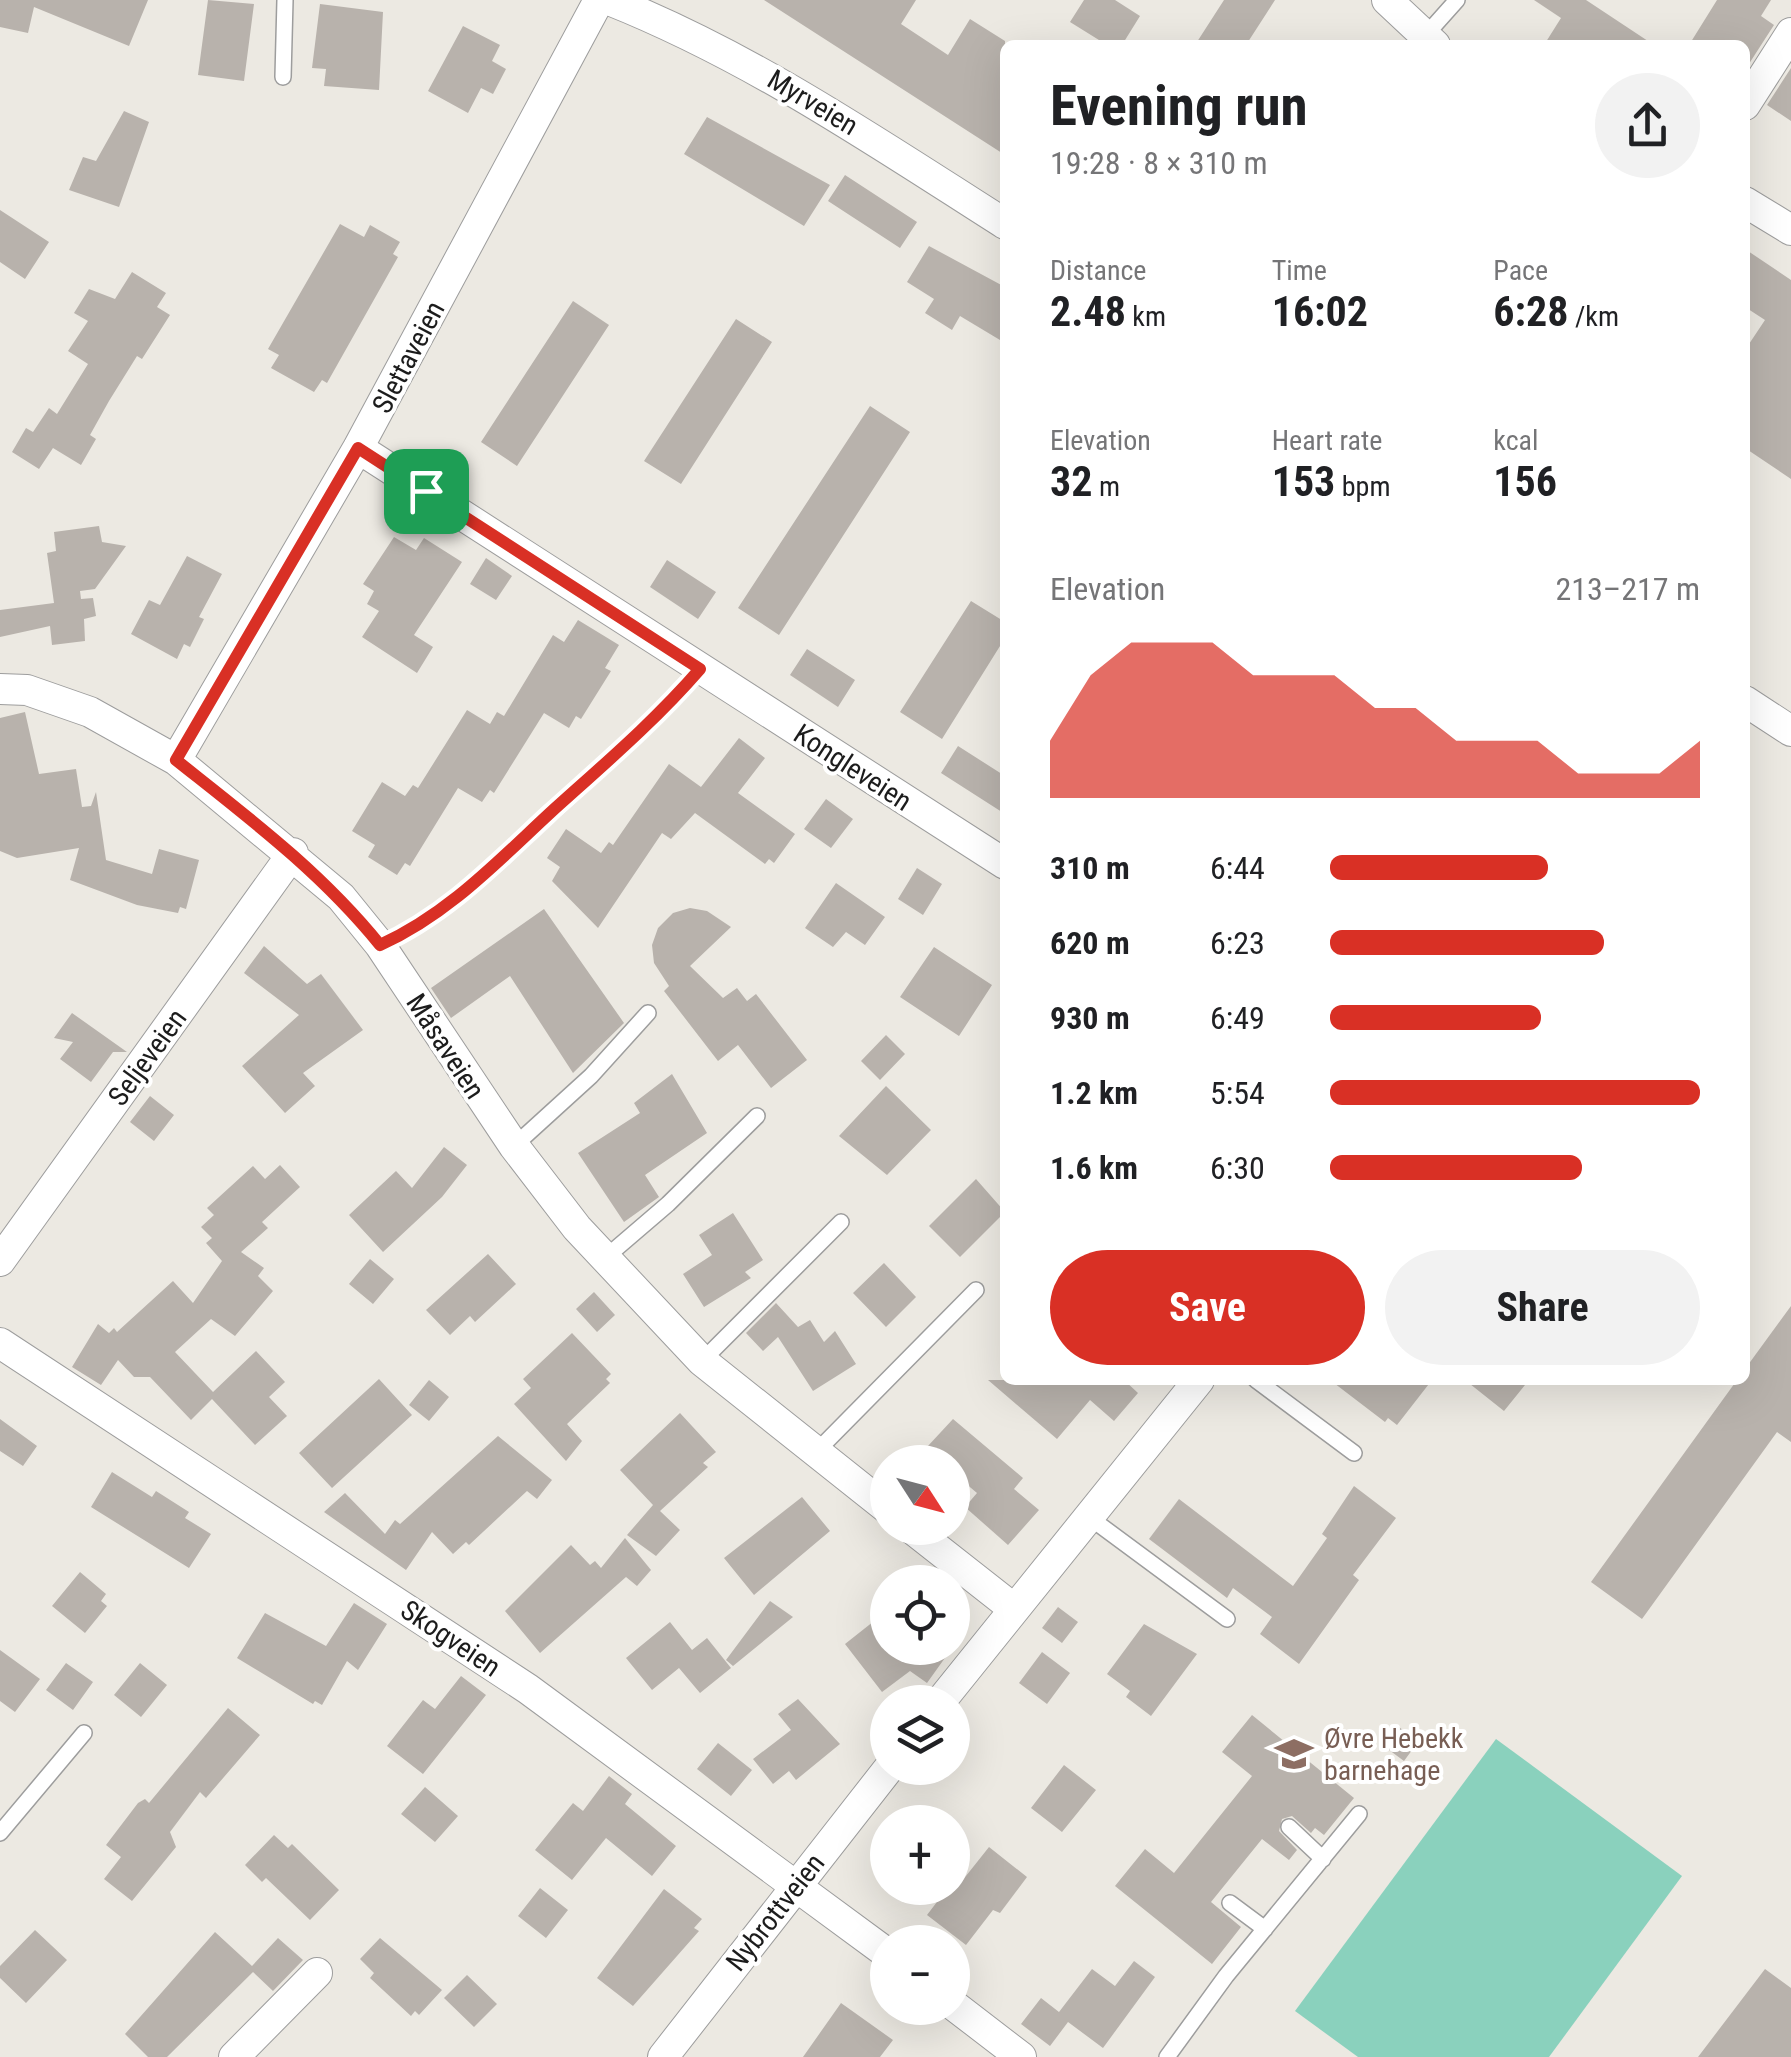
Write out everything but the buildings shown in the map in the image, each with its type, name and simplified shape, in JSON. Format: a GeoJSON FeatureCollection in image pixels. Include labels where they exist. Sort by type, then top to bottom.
{"type":"FeatureCollection","features":[{"type":"Feature","properties":{"kind":"street","name":"Slettaveien"},"geometry":{"type":"LineString","coordinates":[[176,760],[358,448],[600,0]]}},
{"type":"Feature","properties":{"kind":"street","name":"Myrveien"},"geometry":{"type":"LineString","coordinates":[[609,0],[672,26],[776,79],[1000,221]]}},
{"type":"Feature","properties":{"kind":"street"},"geometry":{"type":"LineString","coordinates":[[1387,0],[1428,40]]}},
{"type":"Feature","properties":{"kind":"street"},"geometry":{"type":"LineString","coordinates":[[1750,97],[1791,33]]}},
{"type":"Feature","properties":{"kind":"street"},"geometry":{"type":"LineString","coordinates":[[1750,205],[1791,230]]}},
{"type":"Feature","properties":{"kind":"street","name":"Kongleveien"},"geometry":{"type":"LineString","coordinates":[[358,448],[1000,861]]}},
{"type":"Feature","properties":{"kind":"street","name":"Måsaveien"},"geometry":{"type":"LineString","coordinates":[[0,689],[27,690],[90,712],[176,760],[294,853],[342,897],[380,945],[514,1146],[604,1258],[702,1361],[870,1494]]}},
{"type":"Feature","properties":{"kind":"street"},"geometry":{"type":"LineString","coordinates":[[1750,705],[1791,731]]}},
{"type":"Feature","properties":{"kind":"street","name":"Seljeveien"},"geometry":{"type":"LineString","coordinates":[[0,1261],[294,853]]}},
{"type":"Feature","properties":{"kind":"street","name":"Skogveien"},"geometry":{"type":"LineString","coordinates":[[0,1342],[528,1689],[870,1940]]}},
{"type":"Feature","properties":{"kind":"street"},"geometry":{"type":"LineString","coordinates":[[954,1685],[1195,1385]]}},
{"type":"Feature","properties":{"kind":"street"},"geometry":{"type":"LineString","coordinates":[[933,1545],[1014,1609]]}},
{"type":"Feature","properties":{"kind":"street","name":"Nybrottveien"},"geometry":{"type":"LineString","coordinates":[[663,2057],[875,1785]]}},
{"type":"Feature","properties":{"kind":"street"},"geometry":{"type":"LineString","coordinates":[[234,2057],[317,1973]]}},
{"type":"Feature","properties":{"kind":"street"},"geometry":{"type":"LineString","coordinates":[[970,2018],[1021,2057]]}},
{"type":"Feature","properties":{"kind":"lane"},"geometry":{"type":"LineString","coordinates":[[283,77],[285,0]]}},
{"type":"Feature","properties":{"kind":"lane"},"geometry":{"type":"LineString","coordinates":[[1430,40],[1457,0]]}},
{"type":"Feature","properties":{"kind":"lane"},"geometry":{"type":"LineString","coordinates":[[380,945],[438,913],[640,734],[700,669]]}},
{"type":"Feature","properties":{"kind":"lane"},"geometry":{"type":"LineString","coordinates":[[514,1146],[591,1076],[648,1013]]}},
{"type":"Feature","properties":{"kind":"lane"},"geometry":{"type":"LineString","coordinates":[[604,1258],[668,1204],[757,1116]]}},
{"type":"Feature","properties":{"kind":"lane"},"geometry":{"type":"LineString","coordinates":[[702,1361],[841,1222]]}},
{"type":"Feature","properties":{"kind":"lane"},"geometry":{"type":"LineString","coordinates":[[816,1452],[976,1290]]}},
{"type":"Feature","properties":{"kind":"lane"},"geometry":{"type":"LineString","coordinates":[[1263,1385],[1354,1453]]}},
{"type":"Feature","properties":{"kind":"lane"},"geometry":{"type":"LineString","coordinates":[[1089,1518],[1226,1620]]}},
{"type":"Feature","properties":{"kind":"lane"},"geometry":{"type":"LineString","coordinates":[[0,1833],[84,1734]]}},
{"type":"Feature","properties":{"kind":"lane"},"geometry":{"type":"LineString","coordinates":[[1167,2057],[1359,1814]]}},
{"type":"Feature","properties":{"kind":"lane"},"geometry":{"type":"LineString","coordinates":[[1289,1827],[1324,1860]]}},
{"type":"Feature","properties":{"kind":"lane"},"geometry":{"type":"LineString","coordinates":[[1230,1903],[1265,1929]]}},
{"type":"Feature","properties":{"kind":"green space"},"geometry":{"type":"Polygon","coordinates":[[[1496,1739],[1682,1876],[1549,2057],[1358,2057],[1295,2011],[1496,1739]]]}},
{"type":"Feature","properties":{"kind":"place","name":"Øvre Hebekk barnehage"},"geometry":{"type":"Point","coordinates":[1294,1754]}},
{"type":"Feature","properties":{"kind":"route"},"geometry":{"type":"LineString","coordinates":[[358,448],[426,491],[700,669],[640,734],[474,884],[412,931],[380,945],[342,897],[294,853],[176,760],[358,448]]}}]}
